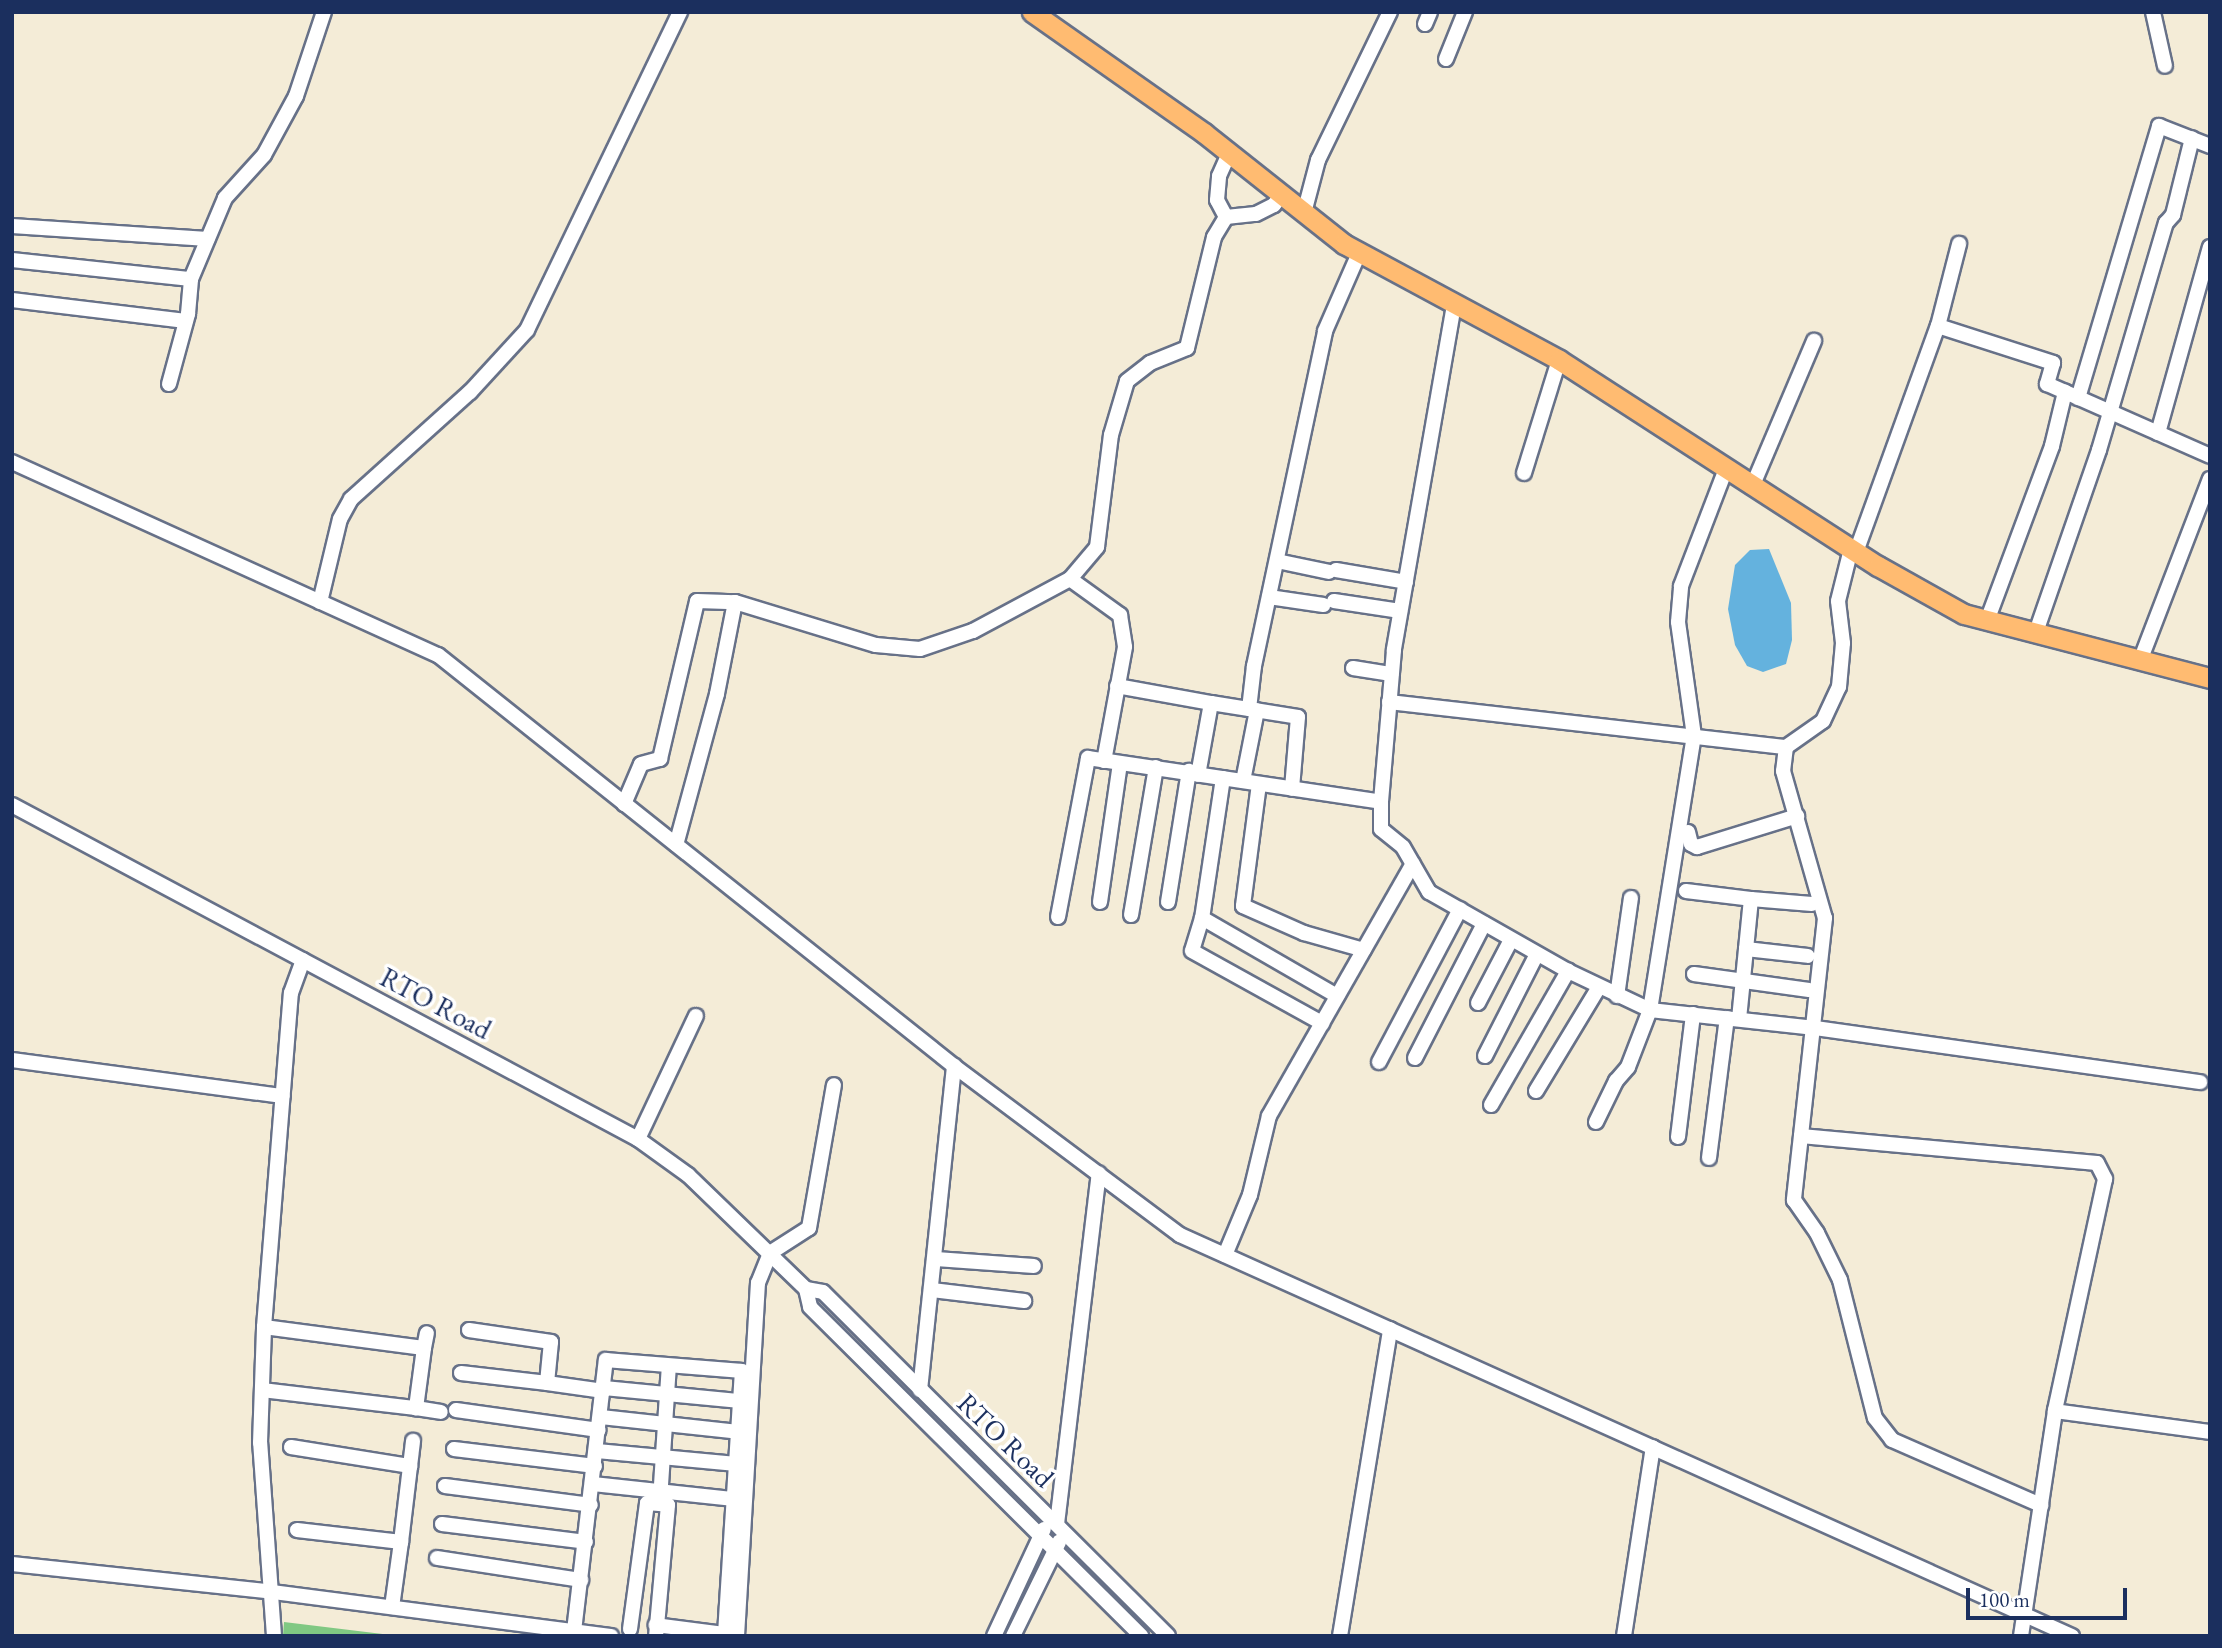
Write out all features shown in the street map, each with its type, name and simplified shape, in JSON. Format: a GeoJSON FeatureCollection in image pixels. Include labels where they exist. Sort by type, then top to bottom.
{"type":"FeatureCollection","features":[{"type":"Feature","properties":{"kind":"main road"},"geometry":{"type":"LineString","coordinates":[[1032,12],[1114,67],[1359,253],[1559,360],[1752,487],[1853,550],[1964,614],[2035,635],[2210,678]]}},
{"type":"Feature","properties":{"kind":"street"},"geometry":{"type":"LineString","coordinates":[[169,384],[186,321],[191,279],[225,198],[264,155],[296,96],[324,12]]}},
{"type":"Feature","properties":{"kind":"street"},"geometry":{"type":"LineString","coordinates":[[320,602],[340,519],[351,499],[470,392],[527,330],[680,12]]}},
{"type":"Feature","properties":{"kind":"street"},"geometry":{"type":"LineString","coordinates":[[1304,213],[1318,160],[1390,12]]}},
{"type":"Feature","properties":{"kind":"street"},"geometry":{"type":"LineString","coordinates":[[1446,59],[1465,12]]}},
{"type":"Feature","properties":{"kind":"street"},"geometry":{"type":"LineString","coordinates":[[2153,12],[2165,66]]}},
{"type":"Feature","properties":{"kind":"street"},"geometry":{"type":"LineString","coordinates":[[1987,621],[2072,395],[2159,126],[2210,146]]}},
{"type":"Feature","properties":{"kind":"street"},"geometry":{"type":"LineString","coordinates":[[2035,635],[2110,412],[2166,223],[2173,215],[2192,138]]}},
{"type":"Feature","properties":{"kind":"street"},"geometry":{"type":"LineString","coordinates":[[1226,216],[1217,200],[1219,176],[1229,154]]}},
{"type":"Feature","properties":{"kind":"street"},"geometry":{"type":"LineString","coordinates":[[1226,216],[1255,215],[1274,205],[1281,195]]}},
{"type":"Feature","properties":{"kind":"street"},"geometry":{"type":"LineString","coordinates":[[624,804],[641,764],[660,759],[697,601],[735,603],[876,645],[920,649],[973,631],[1070,579],[1097,547],[1111,435],[1127,381],[1150,363],[1188,348],[1214,237],[1226,216]]}},
{"type":"Feature","properties":{"kind":"street"},"geometry":{"type":"LineString","coordinates":[[12,226],[208,239]]}},
{"type":"Feature","properties":{"kind":"street"},"geometry":{"type":"LineString","coordinates":[[1389,702],[1786,747],[1823,721],[1839,687],[1843,643],[1838,601],[1843,567],[1853,550],[1938,326],[1959,244]]}},
{"type":"Feature","properties":{"kind":"street"},"geometry":{"type":"LineString","coordinates":[[2158,433],[2210,247]]}},
{"type":"Feature","properties":{"kind":"street"},"geometry":{"type":"LineString","coordinates":[[1242,781],[1269,597],[1325,331],[1359,253]]}},
{"type":"Feature","properties":{"kind":"street"},"geometry":{"type":"LineString","coordinates":[[12,260],[191,279]]}},
{"type":"Feature","properties":{"kind":"street"},"geometry":{"type":"LineString","coordinates":[[12,300],[186,321]]}},
{"type":"Feature","properties":{"kind":"street"},"geometry":{"type":"LineString","coordinates":[[1454,305],[1400,611],[1381,802],[1381,829],[1403,847],[1429,892],[1568,971],[1650,1010],[1815,1027],[2200,1082]]}},
{"type":"Feature","properties":{"kind":"street"},"geometry":{"type":"LineString","coordinates":[[1938,326],[2053,363],[2047,384],[2210,456]]}},
{"type":"Feature","properties":{"kind":"street"},"geometry":{"type":"LineString","coordinates":[[1752,487],[1814,341]]}},
{"type":"Feature","properties":{"kind":"street"},"geometry":{"type":"LineString","coordinates":[[1524,473],[1559,360]]}},
{"type":"Feature","properties":{"kind":"street"},"geometry":{"type":"LineString","coordinates":[[12,462],[438,655],[954,1066],[1180,1235],[2072,1636]]}},
{"type":"Feature","properties":{"kind":"street"},"geometry":{"type":"LineString","coordinates":[[1595,1122],[1616,1081],[1628,1067],[1650,1010],[1694,736],[1678,622],[1681,586],[1726,469]]}},
{"type":"Feature","properties":{"kind":"street"},"geometry":{"type":"LineString","coordinates":[[2140,661],[2210,480]]}},
{"type":"Feature","properties":{"kind":"street"},"geometry":{"type":"LineString","coordinates":[[1277,561],[1406,582]]}},
{"type":"Feature","properties":{"kind":"street"},"geometry":{"type":"LineString","coordinates":[[1070,579],[1120,615],[1125,647],[1104,761]]}},
{"type":"Feature","properties":{"kind":"street"},"geometry":{"type":"LineString","coordinates":[[1269,597],[1400,611]]}},
{"type":"Feature","properties":{"kind":"street"},"geometry":{"type":"LineString","coordinates":[[676,845],[717,694],[735,603]]}},
{"type":"Feature","properties":{"kind":"street"},"geometry":{"type":"LineString","coordinates":[[1353,668],[1392,674]]}},
{"type":"Feature","properties":{"kind":"street"},"geometry":{"type":"LineString","coordinates":[[1117,686],[1298,717],[1292,789]]}},
{"type":"Feature","properties":{"kind":"street"},"geometry":{"type":"LineString","coordinates":[[1168,902],[1194,773],[1212,703]]}},
{"type":"Feature","properties":{"kind":"street"},"geometry":{"type":"LineString","coordinates":[[1786,747],[1783,771],[1825,918],[1794,1200],[1818,1233],[1840,1280],[1875,1418],[1892,1440],[2041,1505]]}},
{"type":"Feature","properties":{"kind":"street"},"geometry":{"type":"LineString","coordinates":[[1058,917],[1088,758],[1120,764],[1156,766],[1381,802]]}},
{"type":"Feature","properties":{"kind":"street"},"geometry":{"type":"LineString","coordinates":[[1100,902],[1120,764]]}},
{"type":"Feature","properties":{"kind":"street"},"geometry":{"type":"LineString","coordinates":[[1131,915],[1156,766]]}},
{"type":"Feature","properties":{"kind":"street"},"geometry":{"type":"LineString","coordinates":[[1223,778],[1202,918],[1192,951],[1322,1023]]}},
{"type":"Feature","properties":{"kind":"street"},"geometry":{"type":"LineString","coordinates":[[1259,784],[1243,906],[1304,933],[1364,950]]}},
{"type":"Feature","properties":{"kind":"street","name":"RTO Road"},"geometry":{"type":"LineString","coordinates":[[12,805],[638,1139],[688,1175],[806,1289],[810,1307],[1141,1636]]}},
{"type":"Feature","properties":{"kind":"street"},"geometry":{"type":"LineString","coordinates":[[1688,832],[1691,844],[1697,847],[1797,816]]}},
{"type":"Feature","properties":{"kind":"street"},"geometry":{"type":"LineString","coordinates":[[1225,1255],[1250,1195],[1269,1116],[1413,864]]}},
{"type":"Feature","properties":{"kind":"street"},"geometry":{"type":"LineString","coordinates":[[1686,891],[1812,904]]}},
{"type":"Feature","properties":{"kind":"street"},"geometry":{"type":"LineString","coordinates":[[1617,996],[1631,898]]}},
{"type":"Feature","properties":{"kind":"street"},"geometry":{"type":"LineString","coordinates":[[1709,1158],[1733,1018],[1743,981],[1751,899]]}},
{"type":"Feature","properties":{"kind":"street"},"geometry":{"type":"LineString","coordinates":[[1379,1062],[1460,909]]}},
{"type":"Feature","properties":{"kind":"street"},"geometry":{"type":"LineString","coordinates":[[1202,918],[1337,996]]}},
{"type":"Feature","properties":{"kind":"street"},"geometry":{"type":"LineString","coordinates":[[1415,1058],[1484,923]]}},
{"type":"Feature","properties":{"kind":"street"},"geometry":{"type":"LineString","coordinates":[[1478,1003],[1511,940]]}},
{"type":"Feature","properties":{"kind":"street"},"geometry":{"type":"LineString","coordinates":[[1746,949],[1808,956]]}},
{"type":"Feature","properties":{"kind":"street"},"geometry":{"type":"LineString","coordinates":[[1485,1056],[1537,954]]}},
{"type":"Feature","properties":{"kind":"street"},"geometry":{"type":"LineString","coordinates":[[274,1636],[260,1443],[264,1327],[291,993],[303,960]]}},
{"type":"Feature","properties":{"kind":"street"},"geometry":{"type":"LineString","coordinates":[[1491,1105],[1568,971]]}},
{"type":"Feature","properties":{"kind":"street"},"geometry":{"type":"LineString","coordinates":[[1694,974],[1809,990]]}},
{"type":"Feature","properties":{"kind":"street"},"geometry":{"type":"LineString","coordinates":[[1536,1091],[1599,987]]}},
{"type":"Feature","properties":{"kind":"street"},"geometry":{"type":"LineString","coordinates":[[1678,1138],[1693,1014]]}},
{"type":"Feature","properties":{"kind":"street"},"geometry":{"type":"LineString","coordinates":[[638,1139],[696,1016]]}},
{"type":"Feature","properties":{"kind":"street"},"geometry":{"type":"LineString","coordinates":[[12,1060],[283,1096]]}},
{"type":"Feature","properties":{"kind":"street"},"geometry":{"type":"LineString","coordinates":[[920,1390],[936,1259],[954,1066]]}},
{"type":"Feature","properties":{"kind":"street"},"geometry":{"type":"LineString","coordinates":[[737,1636],[758,1283],[770,1253],[809,1228],[834,1086]]}},
{"type":"Feature","properties":{"kind":"street"},"geometry":{"type":"LineString","coordinates":[[1801,1136],[2097,1163],[2105,1179],[2055,1411],[2021,1636]]}},
{"type":"Feature","properties":{"kind":"street"},"geometry":{"type":"LineString","coordinates":[[1013,1636],[1056,1549],[1098,1174]]}},
{"type":"Feature","properties":{"kind":"street"},"geometry":{"type":"LineString","coordinates":[[936,1259],[1034,1266]]}},
{"type":"Feature","properties":{"kind":"street","name":"RTO Road"},"geometry":{"type":"LineString","coordinates":[[806,1289],[823,1292],[1168,1636]]}},
{"type":"Feature","properties":{"kind":"street"},"geometry":{"type":"LineString","coordinates":[[932,1290],[1024,1301]]}},
{"type":"Feature","properties":{"kind":"street"},"geometry":{"type":"LineString","coordinates":[[264,1327],[424,1349]]}},
{"type":"Feature","properties":{"kind":"street"},"geometry":{"type":"LineString","coordinates":[[1340,1636],[1390,1329]]}},
{"type":"Feature","properties":{"kind":"street"},"geometry":{"type":"LineString","coordinates":[[469,1330],[551,1342],[547,1383]]}},
{"type":"Feature","properties":{"kind":"street"},"geometry":{"type":"LineString","coordinates":[[416,1408],[427,1333]]}},
{"type":"Feature","properties":{"kind":"street"},"geometry":{"type":"LineString","coordinates":[[574,1631],[591,1505],[606,1360],[742,1371],[725,1634],[656,1631],[668,1506],[660,1498],[669,1366]]}},
{"type":"Feature","properties":{"kind":"street"},"geometry":{"type":"LineString","coordinates":[[461,1373],[604,1390],[740,1401]]}},
{"type":"Feature","properties":{"kind":"street"},"geometry":{"type":"LineString","coordinates":[[262,1390],[449,1411],[600,1423],[665,1424],[738,1432]]}},
{"type":"Feature","properties":{"kind":"street"},"geometry":{"type":"LineString","coordinates":[[2055,1411],[2210,1432]]}},
{"type":"Feature","properties":{"kind":"street"},"geometry":{"type":"LineString","coordinates":[[392,1607],[414,1441]]}},
{"type":"Feature","properties":{"kind":"street"},"geometry":{"type":"LineString","coordinates":[[291,1447],[410,1466]]}},
{"type":"Feature","properties":{"kind":"street"},"geometry":{"type":"LineString","coordinates":[[1624,1636],[1653,1447]]}},
{"type":"Feature","properties":{"kind":"street"},"geometry":{"type":"LineString","coordinates":[[454,1449],[596,1459],[663,1457],[736,1464]]}},
{"type":"Feature","properties":{"kind":"street"},"geometry":{"type":"LineString","coordinates":[[966,1460],[980,1449]]}},
{"type":"Feature","properties":{"kind":"street"},"geometry":{"type":"LineString","coordinates":[[593,1484],[660,1498],[734,1499]]}},
{"type":"Feature","properties":{"kind":"street"},"geometry":{"type":"LineString","coordinates":[[445,1486],[591,1505]]}},
{"type":"Feature","properties":{"kind":"street"},"geometry":{"type":"LineString","coordinates":[[630,1629],[647,1503],[660,1498]]}},
{"type":"Feature","properties":{"kind":"street"},"geometry":{"type":"LineString","coordinates":[[442,1524],[586,1542]]}},
{"type":"Feature","properties":{"kind":"street"},"geometry":{"type":"LineString","coordinates":[[995,1636],[1041,1535],[1057,1524]]}},
{"type":"Feature","properties":{"kind":"street"},"geometry":{"type":"LineString","coordinates":[[297,1530],[401,1542]]}},
{"type":"Feature","properties":{"kind":"street"},"geometry":{"type":"LineString","coordinates":[[437,1558],[580,1580]]}},
{"type":"Feature","properties":{"kind":"street"},"geometry":{"type":"LineString","coordinates":[[12,1564],[272,1592],[611,1636]]}},
{"type":"Feature","properties":{"kind":"green space"},"geometry":{"type":"Polygon","coordinates":[[[284,1622],[399,1636],[283,1636],[284,1622]]]}},
{"type":"Feature","properties":{"kind":"water"},"geometry":{"type":"Polygon","coordinates":[[[1769,549],[1791,603],[1792,640],[1786,664],[1763,672],[1747,666],[1735,645],[1728,609],[1735,565],[1750,550],[1769,549]]]}}]}
